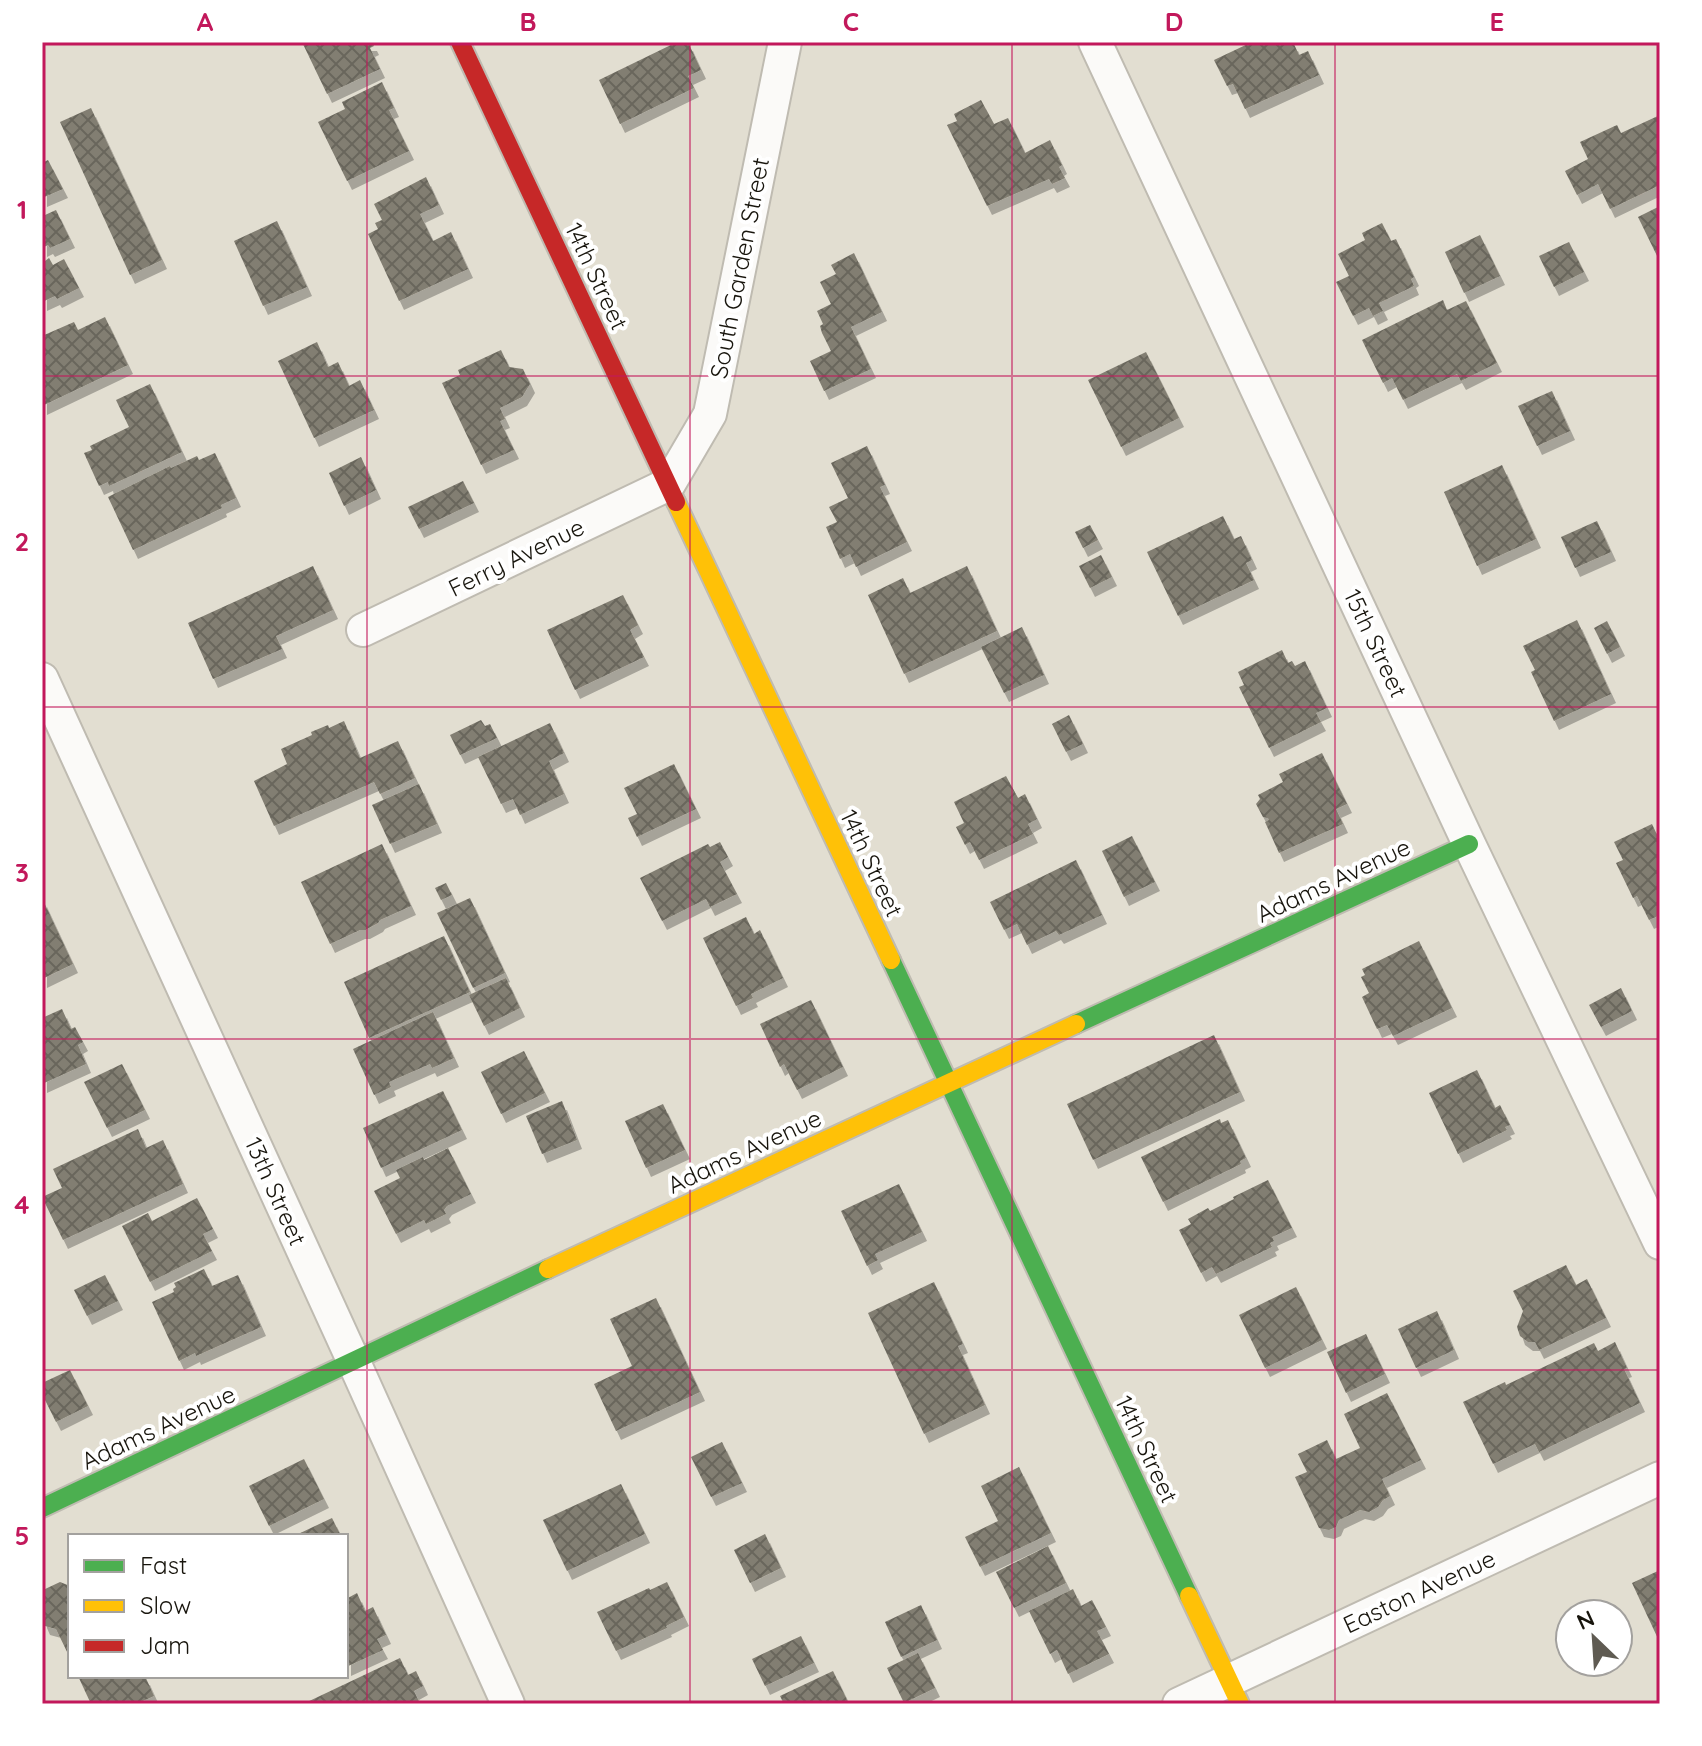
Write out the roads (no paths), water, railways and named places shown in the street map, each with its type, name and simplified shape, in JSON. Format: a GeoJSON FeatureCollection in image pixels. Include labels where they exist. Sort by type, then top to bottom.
{"type":"FeatureCollection","features":[{"type":"Feature","properties":{"kind":"street","name":"14th Street"},"geometry":{"type":"LineString","coordinates":[[460,42],[1235,1692]]}},
{"type":"Feature","properties":{"kind":"street","name":"South Garden Street"},"geometry":{"type":"LineString","coordinates":[[669,484],[710,414],[785,42]]}},
{"type":"Feature","properties":{"kind":"street","name":"15th Street"},"geometry":{"type":"LineString","coordinates":[[1095,42],[1469,844],[1660,1243]]}},
{"type":"Feature","properties":{"kind":"street","name":"Ferry Avenue"},"geometry":{"type":"LineString","coordinates":[[363,630],[669,484]]}},
{"type":"Feature","properties":{"kind":"street","name":"13th Street"},"geometry":{"type":"LineString","coordinates":[[42,679],[508,1704]]}},
{"type":"Feature","properties":{"kind":"street","name":"Adams Avenue"},"geometry":{"type":"LineString","coordinates":[[42,1508],[948,1082],[1469,844]]}},
{"type":"Feature","properties":{"kind":"street","name":"Easton Avenue"},"geometry":{"type":"LineString","coordinates":[[1179,1704],[1235,1692],[1660,1478]]}}]}
